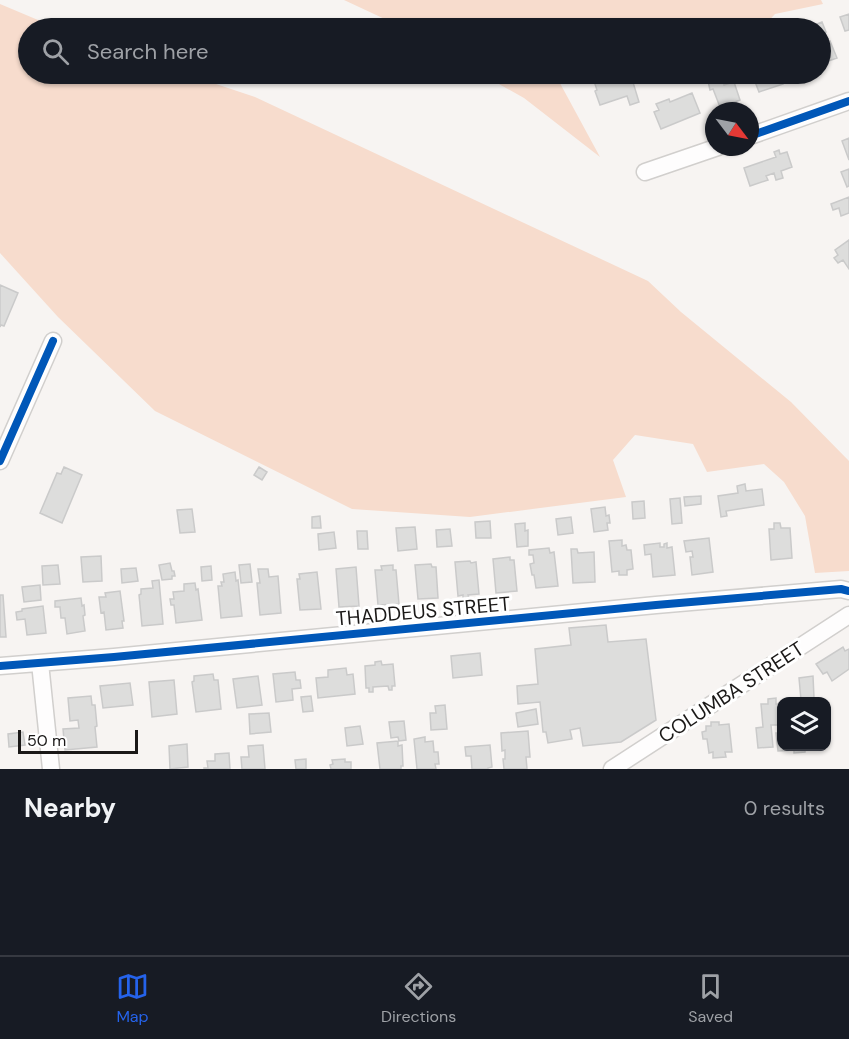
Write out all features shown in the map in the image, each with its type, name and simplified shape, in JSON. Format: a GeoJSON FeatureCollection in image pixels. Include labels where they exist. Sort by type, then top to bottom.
{"type":"FeatureCollection","features":[{"type":"Feature","properties":{"kind":"street"},"geometry":{"type":"LineString","coordinates":[[759,133],[849,101]]}},
{"type":"Feature","properties":{"kind":"street"},"geometry":{"type":"LineString","coordinates":[[645,172],[705,151]]}},
{"type":"Feature","properties":{"kind":"street"},"geometry":{"type":"LineString","coordinates":[[0,461],[53,340]]}},
{"type":"Feature","properties":{"kind":"street","name":"THADDEUS STREET"},"geometry":{"type":"LineString","coordinates":[[0,666],[656,605],[841,589],[849,591]]}},
{"type":"Feature","properties":{"kind":"street","name":"COLUMBA STREET"},"geometry":{"type":"LineString","coordinates":[[612,769],[849,615]]}},
{"type":"Feature","properties":{"kind":"street"},"geometry":{"type":"LineString","coordinates":[[40,663],[51,769]]}},
{"type":"Feature","properties":{"kind":"shaded area"},"geometry":{"type":"Polygon","coordinates":[[[344,0],[821,0],[823,4],[775,14],[771,18],[383,18],[344,0]]]}},
{"type":"Feature","properties":{"kind":"shaded area"},"geometry":{"type":"Polygon","coordinates":[[[0,4],[33,18],[18,18],[18,84],[216,84],[255,97],[648,281],[681,312],[791,402],[849,461],[849,571],[815,573],[805,516],[784,482],[764,464],[707,472],[693,444],[635,435],[613,460],[626,497],[470,517],[352,509],[155,411],[58,317],[0,253],[0,4]]]}},
{"type":"Feature","properties":{"kind":"shaded area"},"geometry":{"type":"Polygon","coordinates":[[[499,84],[560,84],[600,157],[524,98],[499,84]]]}},
{"type":"Feature","properties":{"kind":"building"},"geometry":{"type":"Polygon","coordinates":[[[849,14],[849,30],[845,31],[840,17],[849,14]]]}},
{"type":"Feature","properties":{"kind":"building"},"geometry":{"type":"Polygon","coordinates":[[[831,43],[837,58],[831,60],[831,43]]]}},
{"type":"Feature","properties":{"kind":"building"},"geometry":{"type":"Polygon","coordinates":[[[595,84],[634,84],[639,102],[630,105],[627,96],[600,105],[595,91],[597,90],[595,84]]]}},
{"type":"Feature","properties":{"kind":"building"},"geometry":{"type":"Polygon","coordinates":[[[709,84],[735,84],[740,100],[718,102],[713,89],[710,90],[709,84]]]}},
{"type":"Feature","properties":{"kind":"building"},"geometry":{"type":"Polygon","coordinates":[[[756,84],[783,84],[759,92],[756,84]]]}},
{"type":"Feature","properties":{"kind":"building"},"geometry":{"type":"Polygon","coordinates":[[[692,93],[700,113],[661,129],[654,112],[659,110],[656,104],[669,99],[670,102],[692,93]]]}},
{"type":"Feature","properties":{"kind":"building"},"geometry":{"type":"Polygon","coordinates":[[[849,138],[849,160],[842,141],[849,138]]]}},
{"type":"Feature","properties":{"kind":"building"},"geometry":{"type":"Polygon","coordinates":[[[779,150],[780,154],[787,152],[792,167],[781,171],[783,178],[776,180],[774,173],[766,176],[768,180],[750,186],[744,168],[776,157],[774,152],[779,150]]]}},
{"type":"Feature","properties":{"kind":"building"},"geometry":{"type":"Polygon","coordinates":[[[849,169],[849,186],[847,187],[841,172],[849,169]]]}},
{"type":"Feature","properties":{"kind":"building"},"geometry":{"type":"Polygon","coordinates":[[[849,197],[849,213],[841,216],[839,208],[833,210],[831,204],[849,197]]]}},
{"type":"Feature","properties":{"kind":"building"},"geometry":{"type":"Polygon","coordinates":[[[849,240],[849,269],[843,260],[838,263],[834,258],[838,255],[835,250],[849,240]]]}},
{"type":"Feature","properties":{"kind":"building"},"geometry":{"type":"Polygon","coordinates":[[[0,285],[18,293],[4,326],[0,327],[0,285]]]}},
{"type":"Feature","properties":{"kind":"building"},"geometry":{"type":"Polygon","coordinates":[[[64,467],[82,475],[62,523],[40,513],[57,473],[61,474],[64,467]]]}},
{"type":"Feature","properties":{"kind":"building"},"geometry":{"type":"Polygon","coordinates":[[[259,467],[267,472],[262,480],[254,475],[259,467]]]}},
{"type":"Feature","properties":{"kind":"building"},"geometry":{"type":"Polygon","coordinates":[[[745,484],[746,491],[762,489],[764,505],[726,511],[727,516],[721,517],[718,496],[738,493],[737,486],[745,484]]]}},
{"type":"Feature","properties":{"kind":"building"},"geometry":{"type":"Polygon","coordinates":[[[701,496],[701,504],[685,506],[684,497],[701,496]]]}},
{"type":"Feature","properties":{"kind":"building"},"geometry":{"type":"Polygon","coordinates":[[[680,498],[682,523],[672,524],[670,499],[680,498]]]}},
{"type":"Feature","properties":{"kind":"building"},"geometry":{"type":"Polygon","coordinates":[[[644,501],[645,518],[633,519],[632,502],[644,501]]]}},
{"type":"Feature","properties":{"kind":"building"},"geometry":{"type":"Polygon","coordinates":[[[605,507],[606,516],[609,515],[608,530],[594,532],[591,509],[605,507]]]}},
{"type":"Feature","properties":{"kind":"building"},"geometry":{"type":"Polygon","coordinates":[[[192,509],[195,532],[180,533],[177,510],[192,509]]]}},
{"type":"Feature","properties":{"kind":"building"},"geometry":{"type":"Polygon","coordinates":[[[320,516],[321,528],[312,528],[312,517],[320,516]]]}},
{"type":"Feature","properties":{"kind":"building"},"geometry":{"type":"Polygon","coordinates":[[[571,517],[573,533],[558,535],[556,519],[571,517]]]}},
{"type":"Feature","properties":{"kind":"building"},"geometry":{"type":"Polygon","coordinates":[[[490,521],[491,538],[476,538],[475,522],[490,521]]]}},
{"type":"Feature","properties":{"kind":"building"},"geometry":{"type":"Polygon","coordinates":[[[525,523],[525,531],[528,530],[528,546],[517,547],[515,524],[525,523]]]}},
{"type":"Feature","properties":{"kind":"building"},"geometry":{"type":"Polygon","coordinates":[[[774,523],[780,523],[781,528],[790,528],[792,558],[771,560],[769,529],[774,529],[774,523]]]}},
{"type":"Feature","properties":{"kind":"building"},"geometry":{"type":"Polygon","coordinates":[[[415,527],[417,549],[398,551],[396,528],[415,527]]]}},
{"type":"Feature","properties":{"kind":"building"},"geometry":{"type":"Polygon","coordinates":[[[450,529],[452,546],[437,547],[436,530],[450,529]]]}},
{"type":"Feature","properties":{"kind":"building"},"geometry":{"type":"Polygon","coordinates":[[[357,531],[367,531],[368,549],[358,549],[357,531]]]}},
{"type":"Feature","properties":{"kind":"building"},"geometry":{"type":"Polygon","coordinates":[[[334,532],[336,548],[319,550],[318,534],[334,532]]]}},
{"type":"Feature","properties":{"kind":"building"},"geometry":{"type":"Polygon","coordinates":[[[709,538],[713,572],[692,575],[690,557],[693,557],[692,551],[686,552],[684,541],[709,538]]]}},
{"type":"Feature","properties":{"kind":"building"},"geometry":{"type":"Polygon","coordinates":[[[622,540],[622,546],[626,545],[627,550],[631,550],[633,569],[627,570],[627,575],[619,575],[619,571],[612,572],[609,541],[622,540]]]}},
{"type":"Feature","properties":{"kind":"building"},"geometry":{"type":"Polygon","coordinates":[[[660,543],[660,547],[664,547],[667,543],[667,548],[672,547],[675,575],[653,577],[651,554],[645,555],[644,545],[660,543]]]}},
{"type":"Feature","properties":{"kind":"building"},"geometry":{"type":"Polygon","coordinates":[[[549,548],[550,553],[554,552],[558,586],[536,588],[530,564],[534,563],[533,555],[529,555],[529,550],[549,548]]]}},
{"type":"Feature","properties":{"kind":"building"},"geometry":{"type":"Polygon","coordinates":[[[571,549],[577,549],[578,553],[594,552],[595,582],[573,583],[571,549]]]}},
{"type":"Feature","properties":{"kind":"building"},"geometry":{"type":"Polygon","coordinates":[[[101,556],[102,581],[83,582],[81,557],[101,556]]]}},
{"type":"Feature","properties":{"kind":"building"},"geometry":{"type":"Polygon","coordinates":[[[510,557],[510,560],[514,560],[517,591],[496,593],[493,559],[510,557]]]}},
{"type":"Feature","properties":{"kind":"building"},"geometry":{"type":"Polygon","coordinates":[[[470,561],[471,563],[476,562],[479,594],[468,595],[469,598],[463,599],[463,595],[458,596],[455,562],[470,561]]]}},
{"type":"Feature","properties":{"kind":"building"},"geometry":{"type":"Polygon","coordinates":[[[170,563],[175,576],[172,576],[172,579],[162,580],[159,565],[170,563]]]}},
{"type":"Feature","properties":{"kind":"building"},"geometry":{"type":"Polygon","coordinates":[[[250,564],[252,582],[241,583],[239,565],[250,564]]]}},
{"type":"Feature","properties":{"kind":"building"},"geometry":{"type":"Polygon","coordinates":[[[431,564],[432,567],[436,567],[438,598],[418,599],[415,565],[431,564]]]}},
{"type":"Feature","properties":{"kind":"building"},"geometry":{"type":"Polygon","coordinates":[[[58,565],[60,584],[43,585],[42,566],[58,565]]]}},
{"type":"Feature","properties":{"kind":"building"},"geometry":{"type":"Polygon","coordinates":[[[393,565],[393,570],[396,570],[399,604],[378,605],[375,570],[382,570],[381,566],[393,565]]]}},
{"type":"Feature","properties":{"kind":"building"},"geometry":{"type":"Polygon","coordinates":[[[211,566],[212,580],[202,581],[201,567],[211,566]]]}},
{"type":"Feature","properties":{"kind":"building"},"geometry":{"type":"Polygon","coordinates":[[[356,567],[359,606],[339,607],[336,569],[356,567]]]}},
{"type":"Feature","properties":{"kind":"building"},"geometry":{"type":"Polygon","coordinates":[[[136,568],[138,581],[122,583],[121,569],[136,568]]]}},
{"type":"Feature","properties":{"kind":"building"},"geometry":{"type":"Polygon","coordinates":[[[258,569],[268,569],[269,577],[278,576],[281,613],[260,615],[258,569]]]}},
{"type":"Feature","properties":{"kind":"building"},"geometry":{"type":"Polygon","coordinates":[[[235,572],[242,616],[221,618],[218,586],[222,586],[221,582],[224,582],[223,574],[235,572]]]}},
{"type":"Feature","properties":{"kind":"building"},"geometry":{"type":"Polygon","coordinates":[[[317,572],[321,609],[300,610],[297,579],[300,579],[299,574],[317,572]]]}},
{"type":"Feature","properties":{"kind":"building"},"geometry":{"type":"Polygon","coordinates":[[[159,580],[163,624],[142,626],[139,595],[141,589],[153,588],[152,581],[159,580]]]}},
{"type":"Feature","properties":{"kind":"building"},"geometry":{"type":"Polygon","coordinates":[[[195,583],[196,590],[198,589],[202,620],[176,623],[174,605],[171,605],[170,599],[174,599],[173,592],[184,591],[184,584],[195,583]]]}},
{"type":"Feature","properties":{"kind":"building"},"geometry":{"type":"Polygon","coordinates":[[[40,585],[41,600],[24,602],[22,587],[40,585]]]}},
{"type":"Feature","properties":{"kind":"building"},"geometry":{"type":"Polygon","coordinates":[[[120,591],[123,628],[106,630],[99,597],[106,597],[105,593],[120,591]]]}},
{"type":"Feature","properties":{"kind":"building"},"geometry":{"type":"Polygon","coordinates":[[[0,595],[3,595],[6,637],[0,637],[0,595]]]}},
{"type":"Feature","properties":{"kind":"building"},"geometry":{"type":"Polygon","coordinates":[[[81,598],[82,606],[84,605],[85,631],[67,634],[65,618],[61,618],[60,607],[55,607],[55,601],[81,598]]]}},
{"type":"Feature","properties":{"kind":"building"},"geometry":{"type":"Polygon","coordinates":[[[43,606],[46,633],[27,635],[25,619],[17,620],[16,612],[43,606]]]}},
{"type":"Feature","properties":{"kind":"building"},"geometry":{"type":"Polygon","coordinates":[[[606,625],[608,642],[646,639],[656,720],[621,742],[583,746],[580,728],[570,730],[572,739],[548,743],[546,732],[543,732],[540,702],[518,704],[517,686],[538,684],[535,649],[571,645],[569,628],[606,625]]]}},
{"type":"Feature","properties":{"kind":"building"},"geometry":{"type":"Polygon","coordinates":[[[843,647],[845,651],[849,649],[849,669],[832,681],[827,672],[823,674],[816,664],[843,647]]]}},
{"type":"Feature","properties":{"kind":"building"},"geometry":{"type":"Polygon","coordinates":[[[480,653],[482,675],[453,678],[451,656],[480,653]]]}},
{"type":"Feature","properties":{"kind":"building"},"geometry":{"type":"Polygon","coordinates":[[[381,661],[382,665],[393,664],[395,686],[392,686],[392,690],[389,690],[388,686],[373,687],[373,692],[369,692],[369,688],[366,688],[365,666],[375,665],[375,662],[381,661]]]}},
{"type":"Feature","properties":{"kind":"building"},"geometry":{"type":"Polygon","coordinates":[[[346,668],[347,675],[353,674],[355,694],[318,698],[316,678],[328,677],[328,670],[346,668]]]}},
{"type":"Feature","properties":{"kind":"building"},"geometry":{"type":"Polygon","coordinates":[[[295,672],[296,680],[300,680],[301,688],[292,689],[293,700],[276,702],[273,674],[295,672]]]}},
{"type":"Feature","properties":{"kind":"building"},"geometry":{"type":"Polygon","coordinates":[[[213,674],[214,680],[218,680],[221,709],[196,712],[192,682],[194,676],[213,674]]]}},
{"type":"Feature","properties":{"kind":"building"},"geometry":{"type":"Polygon","coordinates":[[[258,676],[262,705],[237,708],[233,679],[258,676]]]}},
{"type":"Feature","properties":{"kind":"building"},"geometry":{"type":"Polygon","coordinates":[[[813,676],[814,697],[801,697],[799,678],[813,676]]]}},
{"type":"Feature","properties":{"kind":"building"},"geometry":{"type":"Polygon","coordinates":[[[174,680],[177,714],[152,717],[149,682],[174,680]]]}},
{"type":"Feature","properties":{"kind":"building"},"geometry":{"type":"Polygon","coordinates":[[[130,683],[133,705],[103,708],[100,686],[130,683]]]}},
{"type":"Feature","properties":{"kind":"building"},"geometry":{"type":"Polygon","coordinates":[[[91,696],[92,705],[95,705],[97,747],[65,750],[63,729],[79,728],[78,720],[70,721],[68,698],[91,696]]]}},
{"type":"Feature","properties":{"kind":"building"},"geometry":{"type":"Polygon","coordinates":[[[311,696],[313,711],[303,712],[301,697],[311,696]]]}},
{"type":"Feature","properties":{"kind":"building"},"geometry":{"type":"Polygon","coordinates":[[[776,698],[777,704],[777,725],[771,725],[773,747],[758,748],[756,728],[763,727],[761,704],[768,704],[768,699],[776,698]]]}},
{"type":"Feature","properties":{"kind":"building"},"geometry":{"type":"Polygon","coordinates":[[[445,705],[447,729],[431,730],[430,713],[436,713],[435,706],[445,705]]]}},
{"type":"Feature","properties":{"kind":"building"},"geometry":{"type":"Polygon","coordinates":[[[536,709],[538,724],[518,727],[516,713],[536,709]]]}},
{"type":"Feature","properties":{"kind":"building"},"geometry":{"type":"Polygon","coordinates":[[[269,713],[271,732],[250,734],[249,714],[269,713]]]}},
{"type":"Feature","properties":{"kind":"building"},"geometry":{"type":"Polygon","coordinates":[[[404,721],[406,740],[399,741],[398,737],[391,738],[389,722],[404,721]]]}},
{"type":"Feature","properties":{"kind":"building"},"geometry":{"type":"Polygon","coordinates":[[[711,722],[719,722],[719,725],[729,724],[732,752],[725,752],[726,757],[713,758],[713,752],[709,753],[707,739],[703,739],[702,732],[706,731],[706,726],[711,726],[711,722]]]}},
{"type":"Feature","properties":{"kind":"building"},"geometry":{"type":"Polygon","coordinates":[[[360,726],[363,744],[347,746],[345,728],[360,726]]]}},
{"type":"Feature","properties":{"kind":"building"},"geometry":{"type":"Polygon","coordinates":[[[528,731],[530,757],[526,757],[527,769],[504,769],[505,750],[502,751],[501,733],[528,731]]]}},
{"type":"Feature","properties":{"kind":"building"},"geometry":{"type":"Polygon","coordinates":[[[23,732],[25,745],[9,747],[8,734],[23,732]]]}},
{"type":"Feature","properties":{"kind":"building"},"geometry":{"type":"Polygon","coordinates":[[[425,737],[425,742],[433,741],[434,752],[438,752],[439,764],[435,764],[436,769],[417,769],[414,739],[425,737]]]}},
{"type":"Feature","properties":{"kind":"building"},"geometry":{"type":"Polygon","coordinates":[[[398,741],[398,746],[402,745],[403,766],[401,769],[380,769],[377,743],[398,741]]]}},
{"type":"Feature","properties":{"kind":"building"},"geometry":{"type":"Polygon","coordinates":[[[187,744],[188,767],[170,769],[169,746],[187,744]]]}},
{"type":"Feature","properties":{"kind":"building"},"geometry":{"type":"Polygon","coordinates":[[[263,745],[265,769],[242,769],[241,757],[249,757],[248,746],[263,745]]]}},
{"type":"Feature","properties":{"kind":"building"},"geometry":{"type":"Polygon","coordinates":[[[490,745],[492,767],[472,769],[471,756],[466,756],[465,747],[490,745]]]}},
{"type":"Feature","properties":{"kind":"building"},"geometry":{"type":"Polygon","coordinates":[[[229,753],[230,769],[204,769],[208,768],[207,761],[215,761],[215,754],[229,753]]]}},
{"type":"Feature","properties":{"kind":"building"},"geometry":{"type":"Polygon","coordinates":[[[306,759],[306,769],[296,769],[295,760],[306,759]]]}},
{"type":"Feature","properties":{"kind":"building"},"geometry":{"type":"Polygon","coordinates":[[[345,759],[345,762],[351,762],[351,769],[331,769],[332,760],[345,759]]]}},
{"type":"Feature","properties":{"kind":"cycle path"},"geometry":{"type":"LineString","coordinates":[[759,133],[849,101]]}},
{"type":"Feature","properties":{"kind":"cycle path"},"geometry":{"type":"LineString","coordinates":[[0,461],[53,341]]}},
{"type":"Feature","properties":{"kind":"cycle path"},"geometry":{"type":"LineString","coordinates":[[0,666],[656,605],[841,589],[849,591]]}}]}
